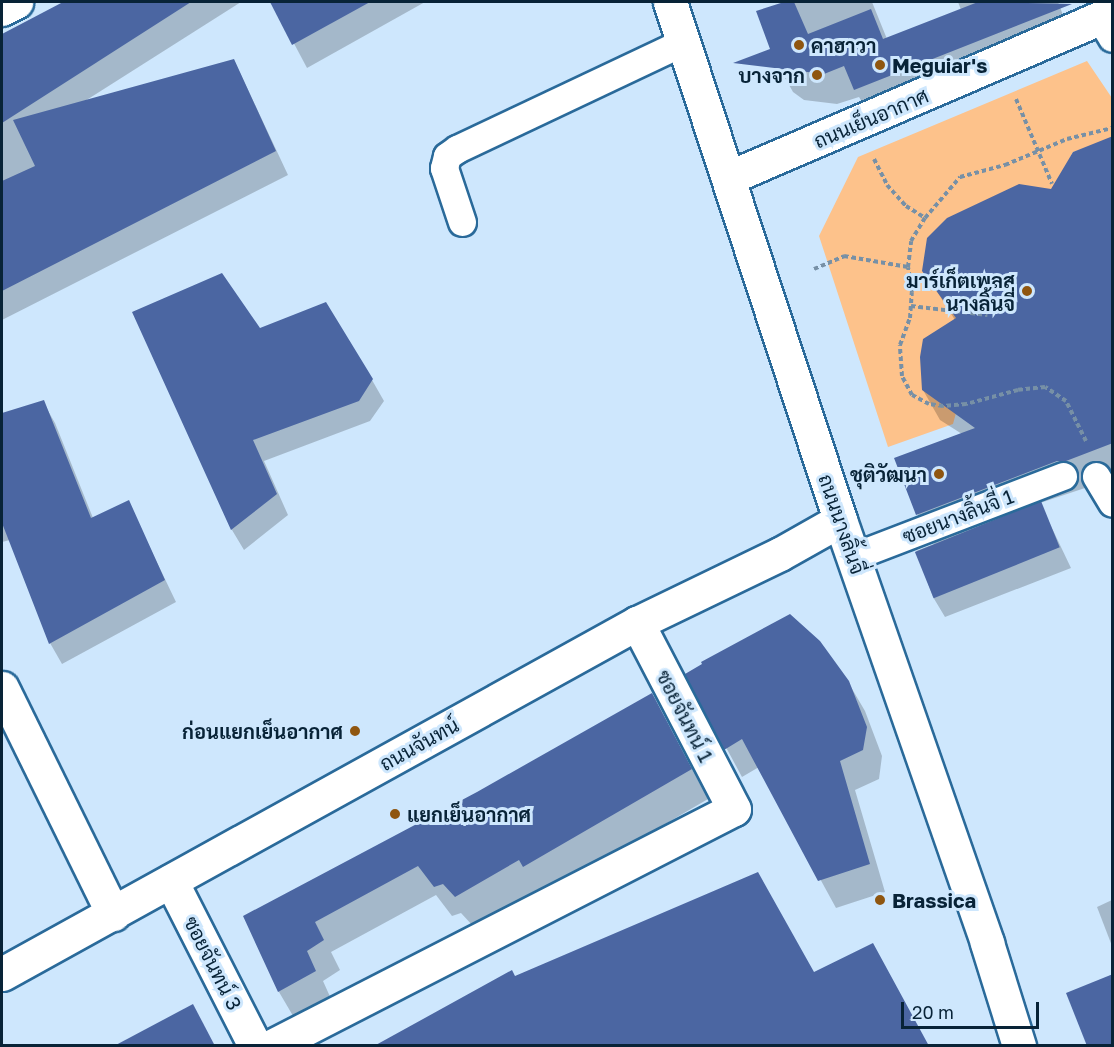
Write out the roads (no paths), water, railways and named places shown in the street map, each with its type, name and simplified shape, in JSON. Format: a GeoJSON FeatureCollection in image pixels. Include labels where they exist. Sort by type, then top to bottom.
{"type":"FeatureCollection","features":[{"type":"Feature","properties":{"kind":"main road"},"geometry":{"type":"LineString","coordinates":[[2,9],[16,2]]}},
{"type":"Feature","properties":{"kind":"main road","name":"ถนนนางลิ้นจี่"},"geometry":{"type":"LineString","coordinates":[[678,4],[683,42],[852,557],[987,943],[1019,1046]]}},
{"type":"Feature","properties":{"kind":"main road","name":"ถนนเย็นอากาศ"},"geometry":{"type":"LineString","coordinates":[[728,178],[1108,23]]}},
{"type":"Feature","properties":{"kind":"main road","name":"ถนนจันทน์"},"geometry":{"type":"LineString","coordinates":[[2,974],[637,622],[780,554],[840,520]]}},
{"type":"Feature","properties":{"kind":"main road","name":"ซอยจันทน์ 1"},"geometry":{"type":"LineString","coordinates":[[272,1046],[734,809],[637,622]]}},
{"type":"Feature","properties":{"kind":"main road"},"geometry":{"type":"LineString","coordinates":[[2,687],[112,914]]}},
{"type":"Feature","properties":{"kind":"main road","name":"ซอยจันทน์ 3"},"geometry":{"type":"LineString","coordinates":[[171,881],[255,1046]]}},
{"type":"Feature","properties":{"kind":"lane"},"geometry":{"type":"LineString","coordinates":[[462,222],[444,168],[447,156],[457,149],[683,42]]}},
{"type":"Feature","properties":{"kind":"lane","name":"ซอยนางลิ้นจี่ 1"},"geometry":{"type":"LineString","coordinates":[[852,557],[1063,476]]}},
{"type":"Feature","properties":{"kind":"lane"},"geometry":{"type":"LineString","coordinates":[[1096,477],[1113,503]]}},
{"type":"Feature","properties":{"kind":"place","name":"คาฮาวา"},"geometry":{"type":"Point","coordinates":[799,45]}},
{"type":"Feature","properties":{"kind":"place","name":"Meguiar's"},"geometry":{"type":"Point","coordinates":[880,65]}},
{"type":"Feature","properties":{"kind":"place","name":"บางจาก"},"geometry":{"type":"Point","coordinates":[817,75]}},
{"type":"Feature","properties":{"kind":"place","name":"มาร์เก็ตเพลส นางลิ้นจี่"},"geometry":{"type":"Point","coordinates":[1027,291]}},
{"type":"Feature","properties":{"kind":"place","name":"ชุติวัฒนา"},"geometry":{"type":"Point","coordinates":[939,474]}},
{"type":"Feature","properties":{"kind":"place","name":"ก่อนแยกเย็นอากาศ"},"geometry":{"type":"Point","coordinates":[355,731]}},
{"type":"Feature","properties":{"kind":"place","name":"แยกเย็นอากาศ"},"geometry":{"type":"Point","coordinates":[395,814]}},
{"type":"Feature","properties":{"kind":"place","name":"Brassica"},"geometry":{"type":"Point","coordinates":[880,900]}}]}
